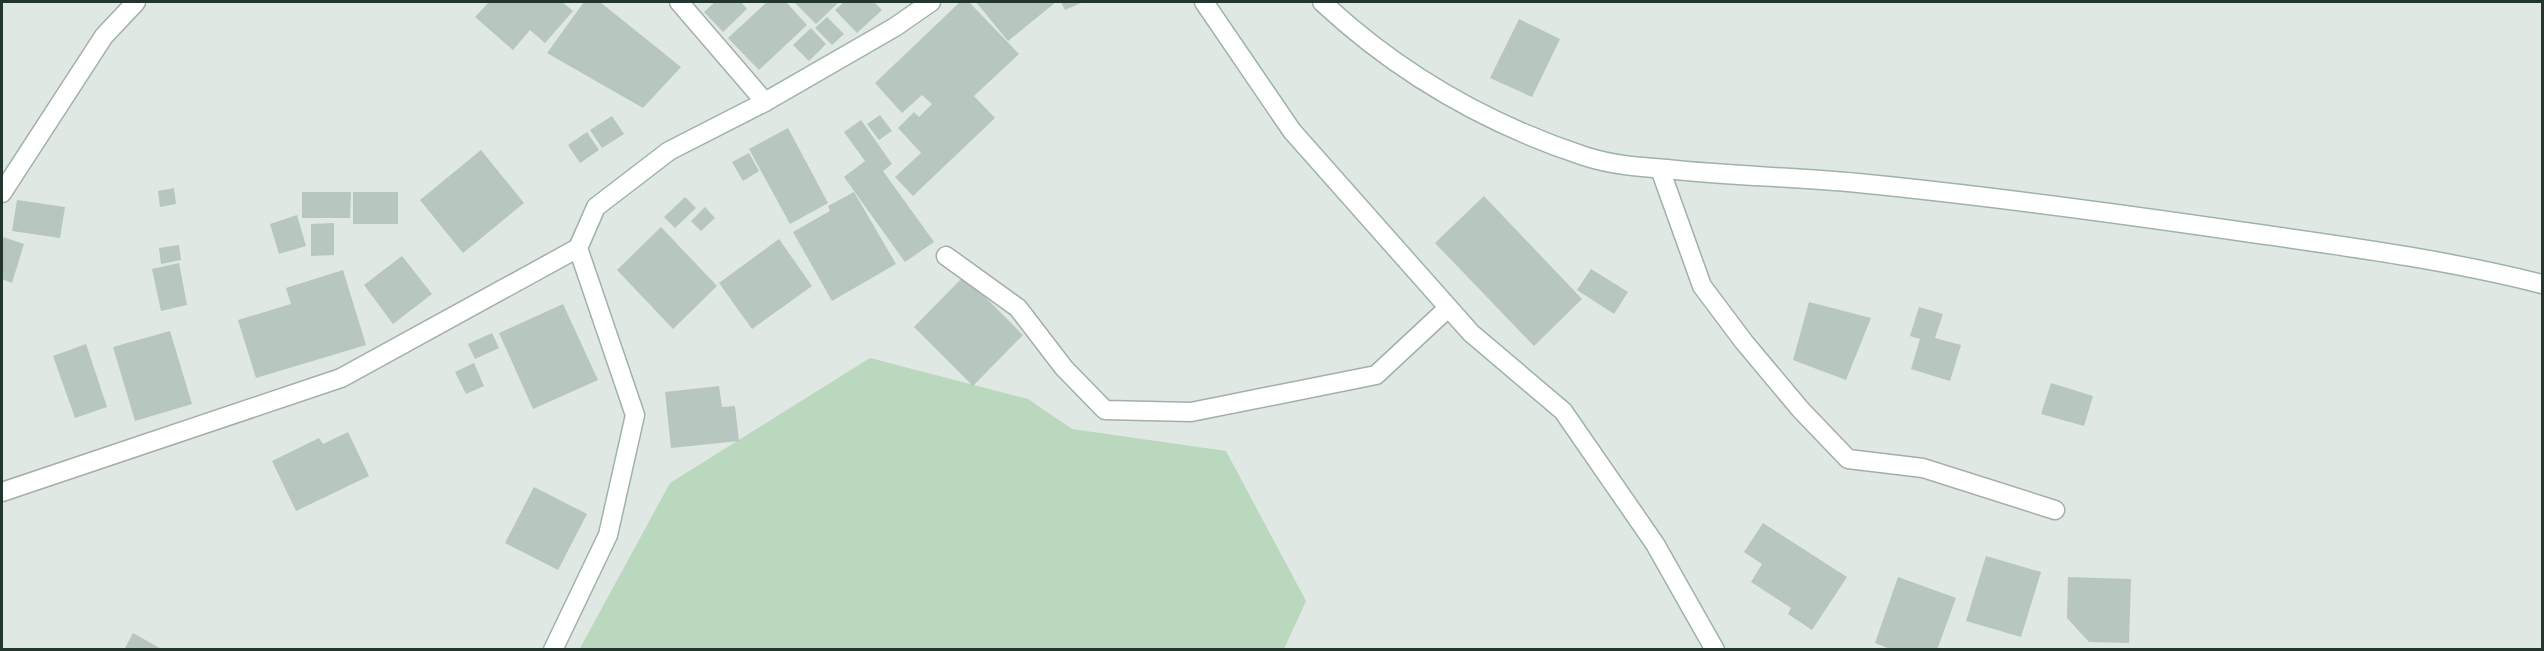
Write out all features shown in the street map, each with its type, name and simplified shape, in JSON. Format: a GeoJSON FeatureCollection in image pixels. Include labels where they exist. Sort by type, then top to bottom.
{"type":"FeatureCollection","features":[{"type":"Feature","properties":{"kind":"street"},"geometry":{"type":"LineString","coordinates":[[2,193],[104,36],[136,2]]}},
{"type":"Feature","properties":{"kind":"street"},"geometry":{"type":"LineString","coordinates":[[679,2],[765,102]]}},
{"type":"Feature","properties":{"kind":"street"},"geometry":{"type":"LineString","coordinates":[[2,492],[341,378],[578,248],[596,207],[669,151],[765,102],[895,27],[931,2]]}},
{"type":"Feature","properties":{"kind":"street"},"geometry":{"type":"LineString","coordinates":[[1204,2],[1292,131],[1471,333],[1563,411],[1655,544],[1715,650]]}},
{"type":"Feature","properties":{"kind":"street"},"geometry":{"type":"LineString","coordinates":[[1322,2],[1389,58],[1442,92],[1499,122],[1587,157],[1660,169],[1855,183],[2161,220],[2395,254],[2490,271],[2542,284]]}},
{"type":"Feature","properties":{"kind":"street"},"geometry":{"type":"LineString","coordinates":[[1660,169],[1702,286],[1744,342],[1801,410],[1848,459],[1923,468],[2055,510]]}},
{"type":"Feature","properties":{"kind":"street"},"geometry":{"type":"LineString","coordinates":[[553,650],[608,535],[635,415],[578,248]]}},
{"type":"Feature","properties":{"kind":"street"},"geometry":{"type":"LineString","coordinates":[[946,256],[1018,308],[1064,368],[1105,410],[1191,412],[1376,375],[1448,308]]}},
{"type":"Feature","properties":{"kind":"green space"},"geometry":{"type":"Polygon","coordinates":[[[870,358],[1028,399],[1072,429],[1226,451],[1306,601],[1284,649],[579,650],[670,483],[870,358]]]}},
{"type":"Feature","properties":{"kind":"building"},"geometry":{"type":"Polygon","coordinates":[[[489,2],[562,2],[573,11],[545,43],[530,30],[513,50],[475,17],[489,2]]]}},
{"type":"Feature","properties":{"kind":"building"},"geometry":{"type":"Polygon","coordinates":[[[584,2],[600,2],[681,67],[643,108],[547,53],[584,2]]]}},
{"type":"Feature","properties":{"kind":"building"},"geometry":{"type":"Polygon","coordinates":[[[715,2],[741,2],[747,9],[723,32],[704,12],[715,2]]]}},
{"type":"Feature","properties":{"kind":"building"},"geometry":{"type":"Polygon","coordinates":[[[767,2],[786,2],[807,25],[759,70],[728,38],[767,2]]]}},
{"type":"Feature","properties":{"kind":"building"},"geometry":{"type":"Polygon","coordinates":[[[794,2],[839,2],[816,24],[794,2]]]}},
{"type":"Feature","properties":{"kind":"building"},"geometry":{"type":"Polygon","coordinates":[[[844,2],[874,2],[882,10],[857,33],[835,10],[844,2]]]}},
{"type":"Feature","properties":{"kind":"building"},"geometry":{"type":"Polygon","coordinates":[[[960,2],[969,2],[1019,54],[974,96],[995,118],[913,196],[895,177],[921,153],[898,128],[914,112],[919,117],[932,104],[922,95],[902,113],[875,83],[960,2]]]}},
{"type":"Feature","properties":{"kind":"building"},"geometry":{"type":"Polygon","coordinates":[[[976,2],[1056,2],[1008,41],[976,2]]]}},
{"type":"Feature","properties":{"kind":"building"},"geometry":{"type":"Polygon","coordinates":[[[1061,2],[1083,2],[1065,10],[1061,2]]]}},
{"type":"Feature","properties":{"kind":"building"},"geometry":{"type":"Polygon","coordinates":[[[827,17],[844,34],[832,45],[815,28],[827,17]]]}},
{"type":"Feature","properties":{"kind":"building"},"geometry":{"type":"Polygon","coordinates":[[[1519,19],[1560,39],[1532,97],[1490,78],[1519,19]]]}},
{"type":"Feature","properties":{"kind":"building"},"geometry":{"type":"Polygon","coordinates":[[[811,28],[826,44],[809,61],[793,45],[811,28]]]}},
{"type":"Feature","properties":{"kind":"building"},"geometry":{"type":"Polygon","coordinates":[[[880,115],[892,131],[879,140],[867,124],[880,115]]]}},
{"type":"Feature","properties":{"kind":"building"},"geometry":{"type":"Polygon","coordinates":[[[612,116],[624,134],[602,148],[590,130],[612,116]]]}},
{"type":"Feature","properties":{"kind":"building"},"geometry":{"type":"Polygon","coordinates":[[[861,120],[892,164],[883,171],[934,242],[905,262],[844,177],[865,161],[844,132],[861,120]]]}},
{"type":"Feature","properties":{"kind":"building"},"geometry":{"type":"Polygon","coordinates":[[[788,128],[828,203],[790,224],[749,149],[788,128]]]}},
{"type":"Feature","properties":{"kind":"building"},"geometry":{"type":"Polygon","coordinates":[[[587,132],[599,150],[580,163],[568,145],[587,132]]]}},
{"type":"Feature","properties":{"kind":"building"},"geometry":{"type":"Polygon","coordinates":[[[481,150],[524,203],[463,253],[420,200],[481,150]]]}},
{"type":"Feature","properties":{"kind":"building"},"geometry":{"type":"Polygon","coordinates":[[[749,153],[759,171],[743,181],[732,162],[749,153]]]}},
{"type":"Feature","properties":{"kind":"building"},"geometry":{"type":"Polygon","coordinates":[[[174,188],[176,204],[160,207],[158,191],[174,188]]]}},
{"type":"Feature","properties":{"kind":"building"},"geometry":{"type":"Polygon","coordinates":[[[302,192],[351,192],[350,218],[302,218],[302,192]]]}},
{"type":"Feature","properties":{"kind":"building"},"geometry":{"type":"Polygon","coordinates":[[[353,192],[398,192],[398,224],[353,224],[353,192]]]}},
{"type":"Feature","properties":{"kind":"building"},"geometry":{"type":"Polygon","coordinates":[[[854,192],[896,264],[832,301],[793,232],[830,211],[828,206],[854,192]]]}},
{"type":"Feature","properties":{"kind":"building"},"geometry":{"type":"Polygon","coordinates":[[[1484,196],[1582,299],[1534,346],[1435,243],[1484,196]]]}},
{"type":"Feature","properties":{"kind":"building"},"geometry":{"type":"Polygon","coordinates":[[[685,197],[696,208],[675,228],[664,217],[685,197]]]}},
{"type":"Feature","properties":{"kind":"building"},"geometry":{"type":"Polygon","coordinates":[[[17,200],[65,207],[60,238],[12,231],[17,200]]]}},
{"type":"Feature","properties":{"kind":"building"},"geometry":{"type":"Polygon","coordinates":[[[705,207],[715,218],[701,231],[691,221],[705,207]]]}},
{"type":"Feature","properties":{"kind":"building"},"geometry":{"type":"Polygon","coordinates":[[[297,215],[306,246],[279,254],[270,224],[297,215]]]}},
{"type":"Feature","properties":{"kind":"building"},"geometry":{"type":"Polygon","coordinates":[[[334,223],[334,255],[311,256],[311,224],[334,223]]]}},
{"type":"Feature","properties":{"kind":"building"},"geometry":{"type":"Polygon","coordinates":[[[661,227],[717,286],[673,329],[617,270],[661,227]]]}},
{"type":"Feature","properties":{"kind":"building"},"geometry":{"type":"Polygon","coordinates":[[[3,237],[24,244],[12,283],[2,279],[3,237]]]}},
{"type":"Feature","properties":{"kind":"building"},"geometry":{"type":"Polygon","coordinates":[[[779,239],[812,286],[752,329],[719,283],[779,239]]]}},
{"type":"Feature","properties":{"kind":"building"},"geometry":{"type":"Polygon","coordinates":[[[179,245],[181,260],[161,264],[159,248],[179,245]]]}},
{"type":"Feature","properties":{"kind":"building"},"geometry":{"type":"Polygon","coordinates":[[[402,256],[432,294],[393,324],[364,285],[402,256]]]}},
{"type":"Feature","properties":{"kind":"building"},"geometry":{"type":"Polygon","coordinates":[[[179,263],[187,305],[161,311],[152,269],[179,263]]]}},
{"type":"Feature","properties":{"kind":"building"},"geometry":{"type":"Polygon","coordinates":[[[1591,269],[1628,292],[1614,314],[1577,290],[1591,269]]]}},
{"type":"Feature","properties":{"kind":"building"},"geometry":{"type":"Polygon","coordinates":[[[343,270],[366,345],[256,378],[238,320],[291,304],[286,288],[343,270]]]}},
{"type":"Feature","properties":{"kind":"building"},"geometry":{"type":"Polygon","coordinates":[[[964,276],[1023,335],[973,386],[914,327],[964,276]]]}},
{"type":"Feature","properties":{"kind":"building"},"geometry":{"type":"Polygon","coordinates":[[[1809,302],[1871,318],[1846,380],[1793,360],[1809,302]]]}},
{"type":"Feature","properties":{"kind":"building"},"geometry":{"type":"Polygon","coordinates":[[[563,304],[598,380],[533,409],[499,333],[563,304]]]}},
{"type":"Feature","properties":{"kind":"building"},"geometry":{"type":"Polygon","coordinates":[[[1919,307],[1943,314],[1935,338],[1961,345],[1950,381],[1911,369],[1920,339],[1910,336],[1919,307]]]}},
{"type":"Feature","properties":{"kind":"building"},"geometry":{"type":"Polygon","coordinates":[[[170,331],[192,404],[135,421],[113,347],[170,331]]]}},
{"type":"Feature","properties":{"kind":"building"},"geometry":{"type":"Polygon","coordinates":[[[492,333],[499,348],[475,359],[468,344],[492,333]]]}},
{"type":"Feature","properties":{"kind":"building"},"geometry":{"type":"Polygon","coordinates":[[[86,344],[107,407],[75,418],[53,356],[86,344]]]}},
{"type":"Feature","properties":{"kind":"building"},"geometry":{"type":"Polygon","coordinates":[[[474,363],[484,386],[466,394],[455,372],[474,363]]]}},
{"type":"Feature","properties":{"kind":"building"},"geometry":{"type":"Polygon","coordinates":[[[2051,383],[2093,396],[2084,426],[2041,414],[2051,383]]]}},
{"type":"Feature","properties":{"kind":"building"},"geometry":{"type":"Polygon","coordinates":[[[719,386],[722,407],[735,406],[739,441],[671,448],[665,392],[719,386]]]}},
{"type":"Feature","properties":{"kind":"building"},"geometry":{"type":"Polygon","coordinates":[[[348,432],[369,476],[296,511],[272,461],[319,438],[323,444],[348,432]]]}},
{"type":"Feature","properties":{"kind":"building"},"geometry":{"type":"Polygon","coordinates":[[[534,487],[587,514],[558,570],[505,543],[534,487]]]}},
{"type":"Feature","properties":{"kind":"building"},"geometry":{"type":"Polygon","coordinates":[[[1763,523],[1847,577],[1812,630],[1788,614],[1791,608],[1751,582],[1762,564],[1744,552],[1763,523]]]}},
{"type":"Feature","properties":{"kind":"building"},"geometry":{"type":"Polygon","coordinates":[[[1986,556],[2041,572],[2021,637],[1966,621],[1986,556]]]}},
{"type":"Feature","properties":{"kind":"building"},"geometry":{"type":"Polygon","coordinates":[[[1898,577],[1956,598],[1937,650],[1893,650],[1875,643],[1898,577]]]}},
{"type":"Feature","properties":{"kind":"building"},"geometry":{"type":"Polygon","coordinates":[[[2068,577],[2131,579],[2129,643],[2089,642],[2067,618],[2068,577]]]}},
{"type":"Feature","properties":{"kind":"building"},"geometry":{"type":"Polygon","coordinates":[[[133,633],[163,650],[124,650],[133,633]]]}}]}
